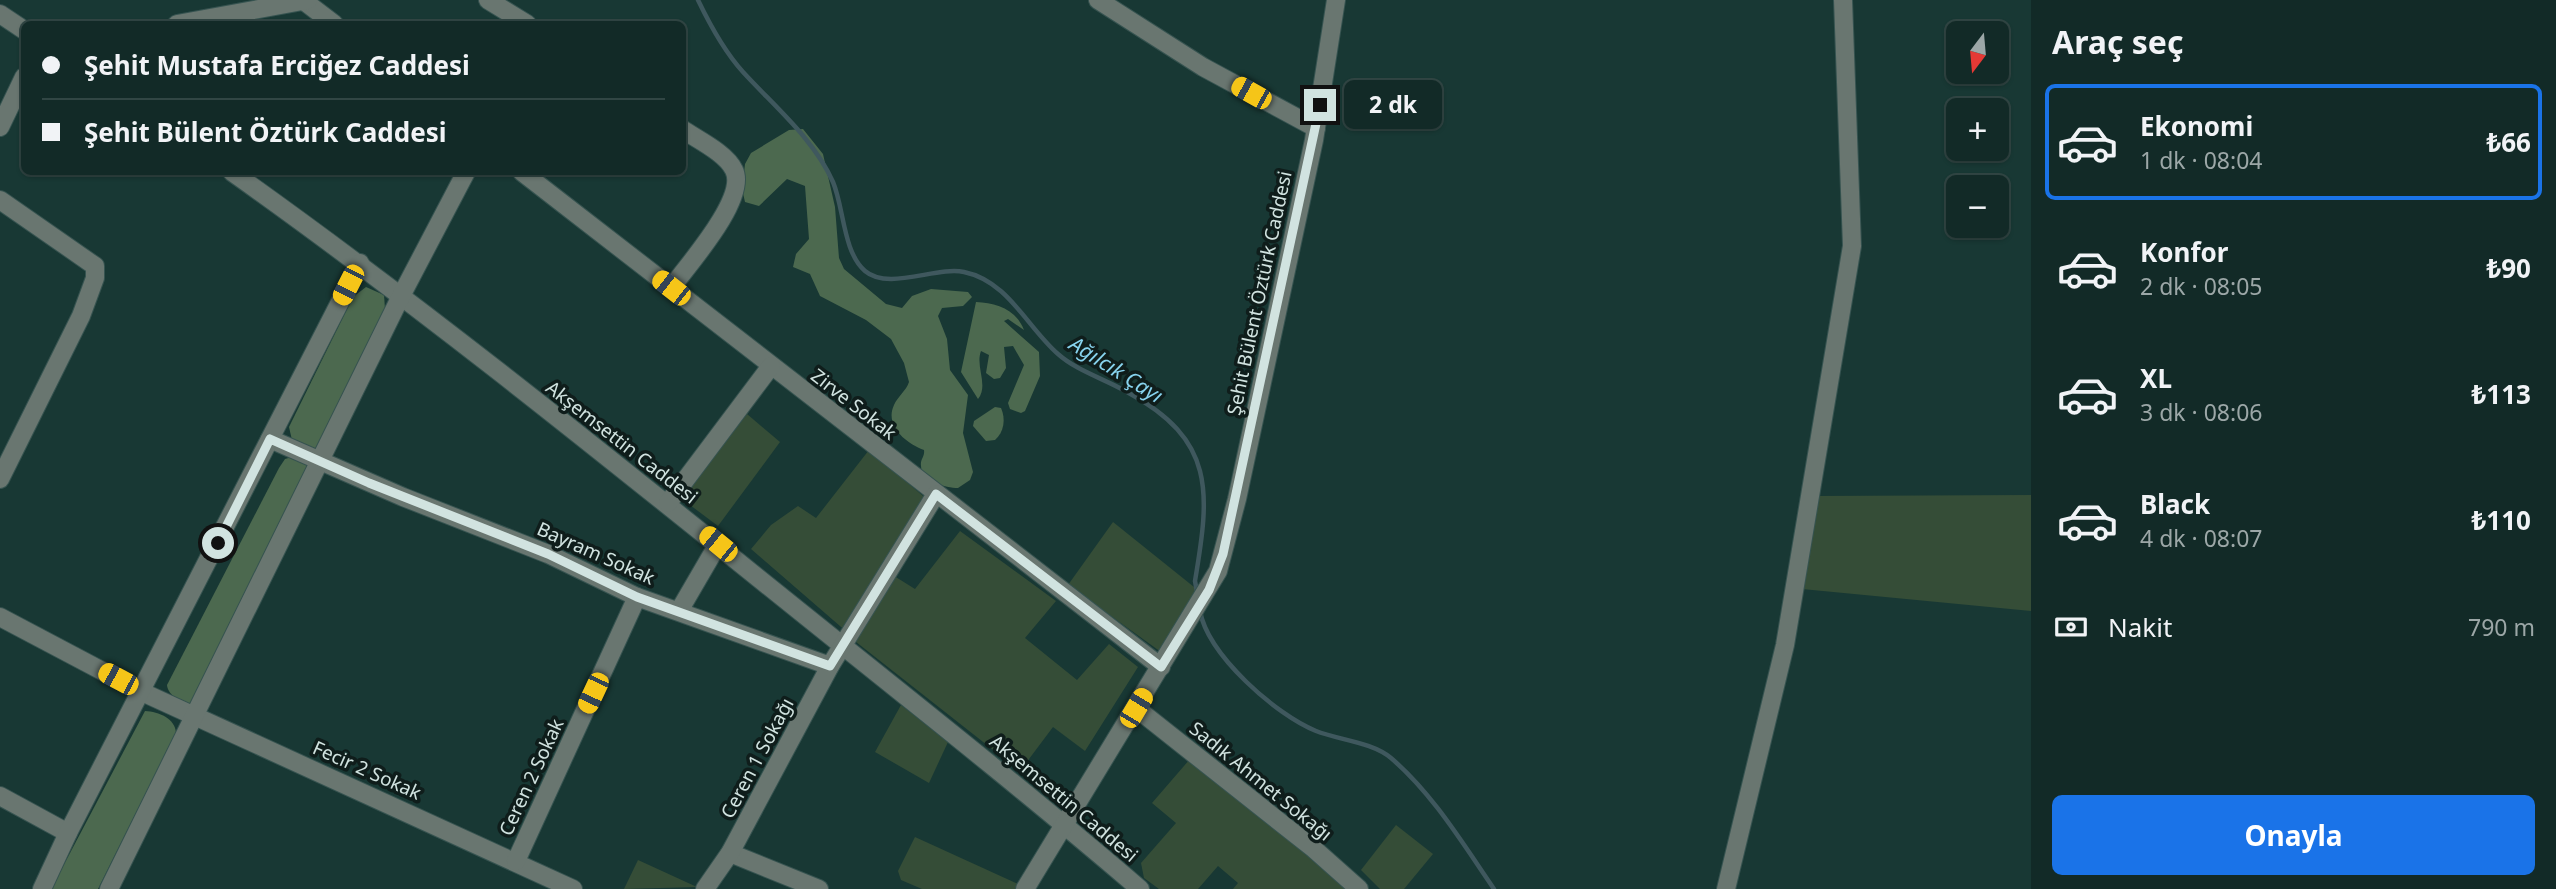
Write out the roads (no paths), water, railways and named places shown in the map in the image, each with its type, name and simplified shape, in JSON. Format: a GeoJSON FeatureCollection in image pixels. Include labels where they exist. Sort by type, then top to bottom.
{"type":"FeatureCollection","features":[{"type":"Feature","properties":{"kind":"street"},"geometry":{"type":"LineString","coordinates":[[193,21],[306,0],[330,21]]}},
{"type":"Feature","properties":{"kind":"street"},"geometry":{"type":"LineString","coordinates":[[488,0],[522,21]]}},
{"type":"Feature","properties":{"kind":"street"},"geometry":{"type":"LineString","coordinates":[[1098,0],[1203,66],[1316,128]]}},
{"type":"Feature","properties":{"kind":"street","name":"Şehit Bülent Öztürk Caddesi"},"geometry":{"type":"LineString","coordinates":[[1161,667],[1209,590],[1223,554],[1316,128],[1336,0]]}},
{"type":"Feature","properties":{"kind":"street"},"geometry":{"type":"LineString","coordinates":[[1726,889],[1785,645],[1852,246],[1843,0]]}},
{"type":"Feature","properties":{"kind":"street"},"geometry":{"type":"LineString","coordinates":[[0,14],[21,28]]}},
{"type":"Feature","properties":{"kind":"street"},"geometry":{"type":"LineString","coordinates":[[0,127],[21,83]]}},
{"type":"Feature","properties":{"kind":"street"},"geometry":{"type":"LineString","coordinates":[[671,288],[722,218],[731,202],[736,180],[735,171],[727,161],[686,132]]}},
{"type":"Feature","properties":{"kind":"street","name":"Akşemsettin Caddesi"},"geometry":{"type":"LineString","coordinates":[[236,175],[360,263],[668,503],[1064,824],[1140,889]]}},
{"type":"Feature","properties":{"kind":"street"},"geometry":{"type":"LineString","coordinates":[[109,889],[401,296],[464,175]]}},
{"type":"Feature","properties":{"kind":"street","name":"Zirve Sokak"},"geometry":{"type":"LineString","coordinates":[[526,175],[1161,667]]}},
{"type":"Feature","properties":{"kind":"street"},"geometry":{"type":"LineString","coordinates":[[0,200],[88,258],[95,266],[95,278],[81,316],[0,479]]}},
{"type":"Feature","properties":{"kind":"street"},"geometry":{"type":"LineString","coordinates":[[42,889],[68,833],[360,263]]}},
{"type":"Feature","properties":{"kind":"street"},"geometry":{"type":"LineString","coordinates":[[668,503],[771,366]]}},
{"type":"Feature","properties":{"kind":"street","name":"Bayram Sokak"},"geometry":{"type":"LineString","coordinates":[[270,439],[321,463],[548,554],[637,597],[830,666]]}},
{"type":"Feature","properties":{"kind":"street","name":"Ceren 1 Sokağı"},"geometry":{"type":"LineString","coordinates":[[705,889],[730,853],[830,666],[936,494]]}},
{"type":"Feature","properties":{"kind":"street"},"geometry":{"type":"LineString","coordinates":[[678,611],[718,544]]}},
{"type":"Feature","properties":{"kind":"street","name":"Ceren 2 Sokak"},"geometry":{"type":"LineString","coordinates":[[516,861],[637,597]]}},
{"type":"Feature","properties":{"kind":"street","name":"Fecir 2 Sokak"},"geometry":{"type":"LineString","coordinates":[[0,617],[142,692],[573,889]]}},
{"type":"Feature","properties":{"kind":"street"},"geometry":{"type":"LineString","coordinates":[[1025,889],[1161,667]]}},
{"type":"Feature","properties":{"kind":"street","name":"Sadık Ahmet Sokağı"},"geometry":{"type":"LineString","coordinates":[[1136,708],[1314,849],[1359,889]]}},
{"type":"Feature","properties":{"kind":"street"},"geometry":{"type":"LineString","coordinates":[[0,796],[68,833]]}},
{"type":"Feature","properties":{"kind":"street"},"geometry":{"type":"LineString","coordinates":[[730,853],[819,889]]}},
{"type":"Feature","properties":{"kind":"waterway","name":"Ağılcık Çayı"},"geometry":{"type":"LineString","coordinates":[[698,0],[718,38],[736,64],[804,137],[825,166],[837,193],[852,253],[865,271],[886,279],[953,271],[979,277],[1005,295],[1058,354],[1156,410],[1177,429],[1192,449],[1200,471],[1204,495],[1195,581],[1197,592]]}},
{"type":"Feature","properties":{"kind":"waterway","name":"Ağılcık Çayı"},"geometry":{"type":"LineString","coordinates":[[1200,611],[1216,646],[1246,682],[1264,698],[1282,712],[1316,731],[1383,753],[1406,772],[1447,820],[1494,889]]}}]}
